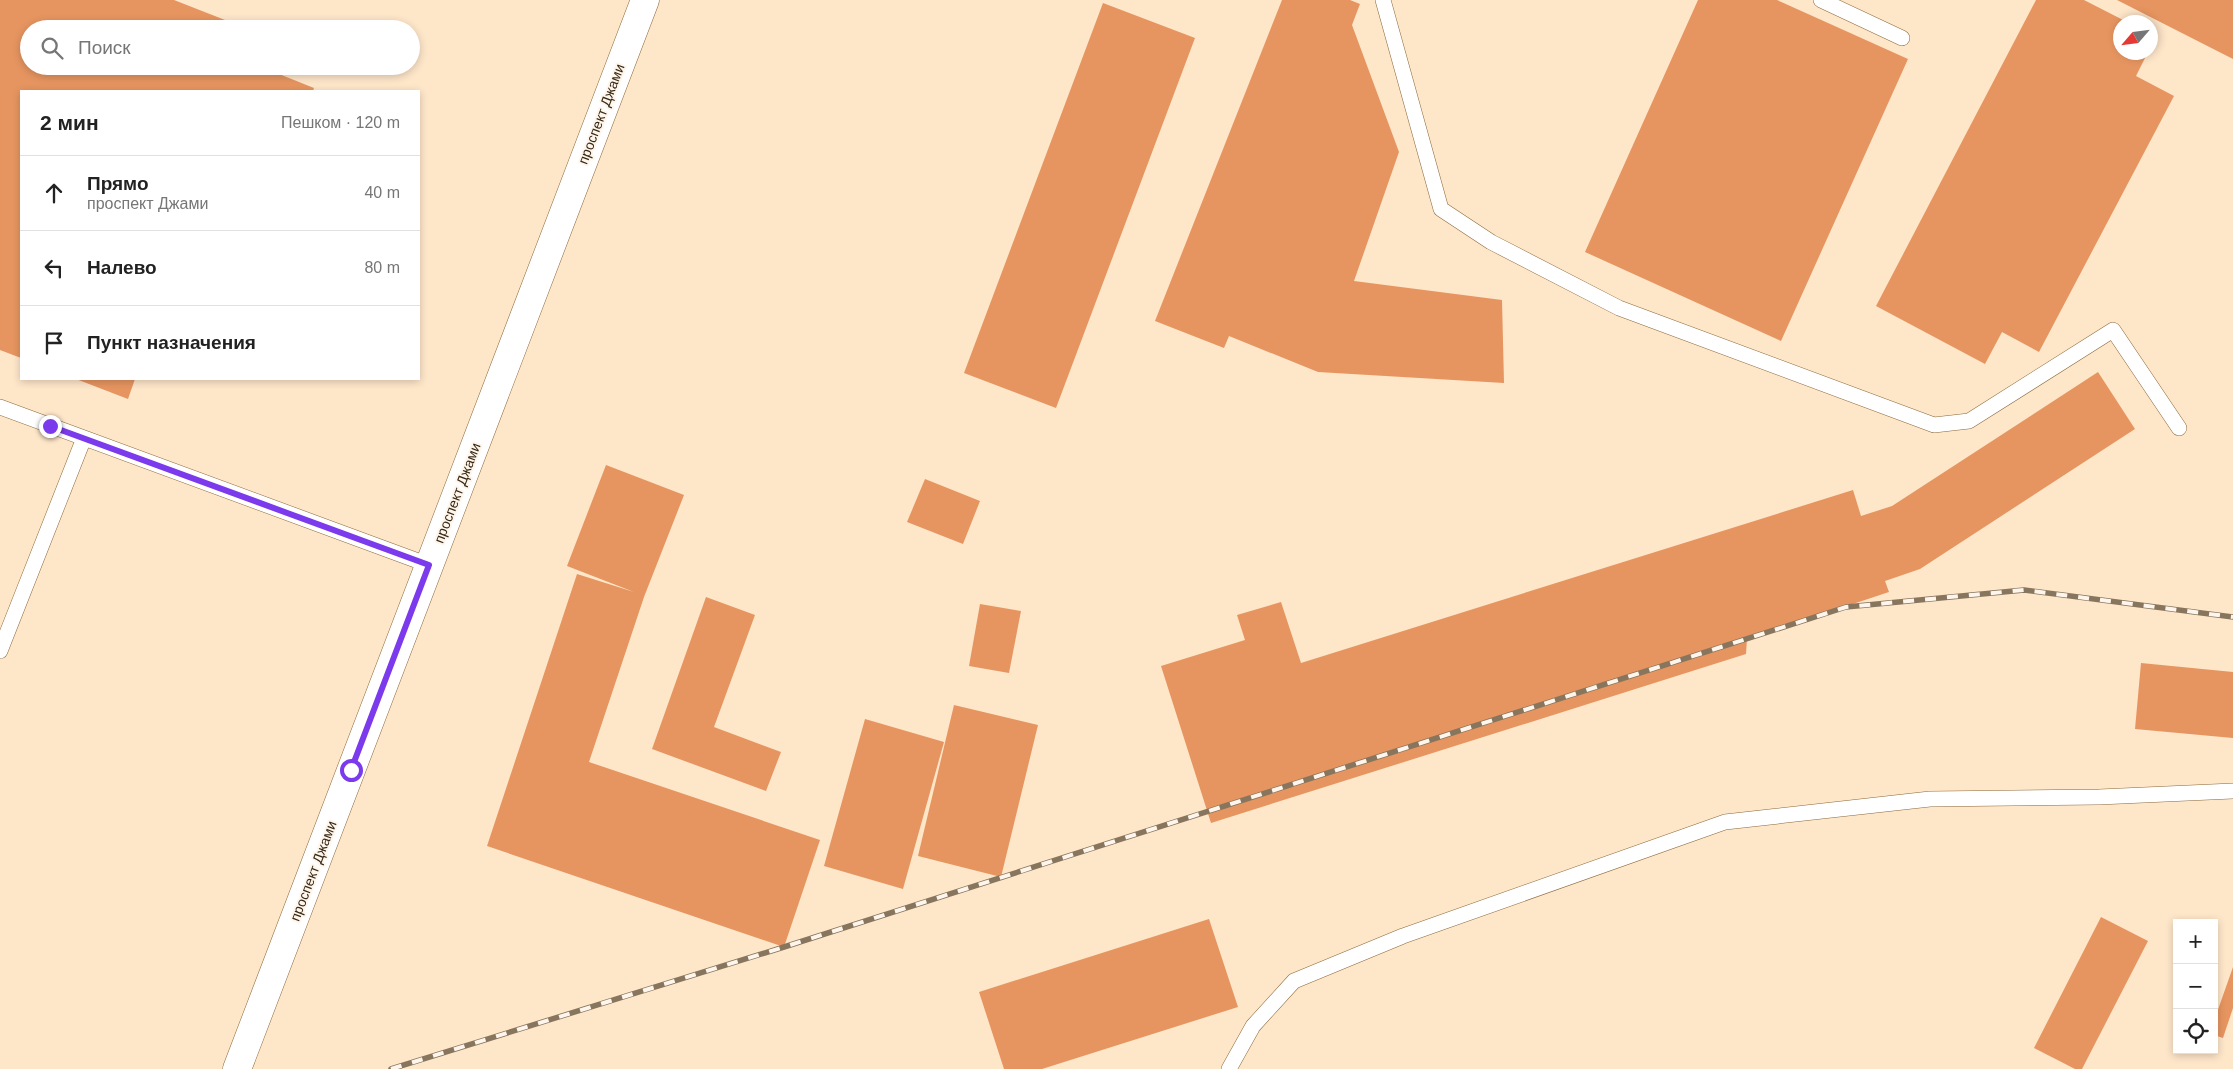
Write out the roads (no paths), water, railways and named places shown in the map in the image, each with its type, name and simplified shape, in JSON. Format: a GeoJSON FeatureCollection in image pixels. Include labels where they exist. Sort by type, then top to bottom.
{"type":"FeatureCollection","features":[{"type":"Feature","properties":{"kind":"street","name":"проспект Джами"},"geometry":{"type":"LineString","coordinates":[[237,1069],[645,0]]}},
{"type":"Feature","properties":{"kind":"lane"},"geometry":{"type":"LineString","coordinates":[[1384,0],[1441,209],[1491,242],[1619,308],[1934,424],[1970,421],[2113,330],[2179,428]]}},
{"type":"Feature","properties":{"kind":"lane"},"geometry":{"type":"LineString","coordinates":[[1820,0],[1902,38]]}},
{"type":"Feature","properties":{"kind":"lane"},"geometry":{"type":"LineString","coordinates":[[0,407],[429,565]]}},
{"type":"Feature","properties":{"kind":"lane"},"geometry":{"type":"LineString","coordinates":[[0,651],[84,438]]}},
{"type":"Feature","properties":{"kind":"lane"},"geometry":{"type":"LineString","coordinates":[[1228,1069],[1253,1026],[1294,981],[1403,936],[1726,822],[1930,799],[2099,797],[2233,791]]}},
{"type":"Feature","properties":{"kind":"railway"},"geometry":{"type":"LineString","coordinates":[[391,1069],[784,947],[1846,607],[2024,590],[2233,617]]}}]}
